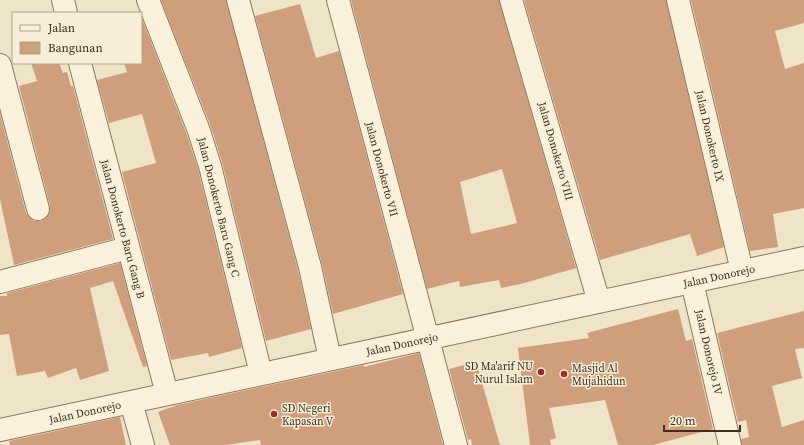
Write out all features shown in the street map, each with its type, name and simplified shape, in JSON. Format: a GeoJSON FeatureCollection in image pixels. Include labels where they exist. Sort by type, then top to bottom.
{"type":"FeatureCollection","features":[{"type":"Feature","properties":{"kind":"street"},"geometry":{"type":"LineString","coordinates":[[63,0],[66,12]]}},
{"type":"Feature","properties":{"kind":"street","name":"Jalan Donokerto Baru Gang C"},"geometry":{"type":"LineString","coordinates":[[148,0],[199,131],[210,166],[261,374]]}},
{"type":"Feature","properties":{"kind":"street"},"geometry":{"type":"LineString","coordinates":[[238,0],[310,267],[330,359]]}},
{"type":"Feature","properties":{"kind":"street","name":"Jalan Donokerto VII"},"geometry":{"type":"LineString","coordinates":[[338,0],[456,445]]}},
{"type":"Feature","properties":{"kind":"street","name":"Jalan Donokerto VIII"},"geometry":{"type":"LineString","coordinates":[[511,0],[599,302]]}},
{"type":"Feature","properties":{"kind":"street","name":"Jalan Donokerto IX"},"geometry":{"type":"LineString","coordinates":[[678,0],[742,271]]}},
{"type":"Feature","properties":{"kind":"street","name":"Jalan Donokerto Baru Gang B"},"geometry":{"type":"LineString","coordinates":[[80,64],[167,394]]}},
{"type":"Feature","properties":{"kind":"street"},"geometry":{"type":"LineString","coordinates":[[0,65],[38,209]]}},
{"type":"Feature","properties":{"kind":"street"},"geometry":{"type":"LineString","coordinates":[[0,282],[128,248]]}},
{"type":"Feature","properties":{"kind":"street","name":"Jalan Donorejo"},"geometry":{"type":"LineString","coordinates":[[0,430],[804,258]]}},
{"type":"Feature","properties":{"kind":"street","name":"Jalan Donorejo IV"},"geometry":{"type":"LineString","coordinates":[[692,282],[730,445]]}},
{"type":"Feature","properties":{"kind":"street"},"geometry":{"type":"LineString","coordinates":[[130,402],[143,445]]}},
{"type":"Feature","properties":{"kind":"building"},"geometry":{"type":"Polygon","coordinates":[[[161,0],[226,0],[298,270],[311,329],[266,341],[222,162],[211,127],[161,0]]]}},
{"type":"Feature","properties":{"kind":"building"},"geometry":{"type":"Polygon","coordinates":[[[351,0],[499,0],[576,268],[521,284],[501,288],[499,280],[460,287],[459,281],[427,289],[351,0]],[[502,169],[460,182],[471,234],[517,223],[502,169]]]}},
{"type":"Feature","properties":{"kind":"building"},"geometry":{"type":"Polygon","coordinates":[[[524,0],[666,0],[724,247],[697,256],[690,234],[600,260],[524,0]]]}},
{"type":"Feature","properties":{"kind":"building"},"geometry":{"type":"Polygon","coordinates":[[[691,0],[804,0],[804,23],[775,31],[785,69],[804,63],[804,208],[773,214],[778,247],[750,251],[691,0]]]}},
{"type":"Feature","properties":{"kind":"building"},"geometry":{"type":"Polygon","coordinates":[[[300,4],[316,58],[339,51],[403,294],[333,314],[322,264],[255,16],[300,4]]]}},
{"type":"Feature","properties":{"kind":"building"},"geometry":{"type":"Polygon","coordinates":[[[142,19],[187,135],[198,169],[242,348],[209,357],[208,353],[171,360],[122,172],[156,163],[142,114],[109,123],[97,80],[127,72],[124,64],[142,64],[142,19]]]}},
{"type":"Feature","properties":{"kind":"building"},"geometry":{"type":"Polygon","coordinates":[[[31,64],[59,64],[63,73],[67,72],[71,86],[73,86],[113,239],[14,265],[0,199],[0,114],[26,213],[34,221],[41,221],[46,218],[50,212],[50,206],[19,86],[37,81],[31,64]]]}},
{"type":"Feature","properties":{"kind":"building"},"geometry":{"type":"Polygon","coordinates":[[[120,263],[147,366],[143,367],[113,281],[90,288],[109,371],[80,380],[76,368],[48,378],[45,371],[17,376],[9,334],[0,335],[0,296],[7,296],[7,293],[120,263]]]}},
{"type":"Feature","properties":{"kind":"building"},"geometry":{"type":"Polygon","coordinates":[[[678,309],[686,341],[692,339],[713,429],[653,445],[618,445],[605,400],[549,408],[556,438],[550,440],[551,445],[530,445],[518,348],[589,338],[587,333],[678,309]]]}},
{"type":"Feature","properties":{"kind":"building"},"geometry":{"type":"Polygon","coordinates":[[[804,311],[804,348],[795,349],[802,378],[772,386],[782,427],[804,420],[804,445],[742,445],[741,439],[749,437],[746,420],[738,422],[717,333],[804,311]]]}},
{"type":"Feature","properties":{"kind":"building"},"geometry":{"type":"Polygon","coordinates":[[[419,353],[443,445],[261,445],[260,440],[226,445],[170,445],[158,412],[177,405],[364,365],[364,367],[419,353]]]}},
{"type":"Feature","properties":{"kind":"building"},"geometry":{"type":"Polygon","coordinates":[[[476,362],[500,445],[472,445],[471,439],[468,440],[449,369],[476,362]]]}},
{"type":"Feature","properties":{"kind":"building"},"geometry":{"type":"Polygon","coordinates":[[[120,417],[126,445],[10,445],[9,441],[120,417]]]}},
{"type":"Feature","properties":{"kind":"place","name":"SD Ma'arif NU Nurul Islam"},"geometry":{"type":"Point","coordinates":[541,372]}},
{"type":"Feature","properties":{"kind":"place","name":"Masjid Al Mujahidun"},"geometry":{"type":"Point","coordinates":[564,374]}},
{"type":"Feature","properties":{"kind":"place","name":"SD Negeri Kapasan V"},"geometry":{"type":"Point","coordinates":[274,414]}}]}
